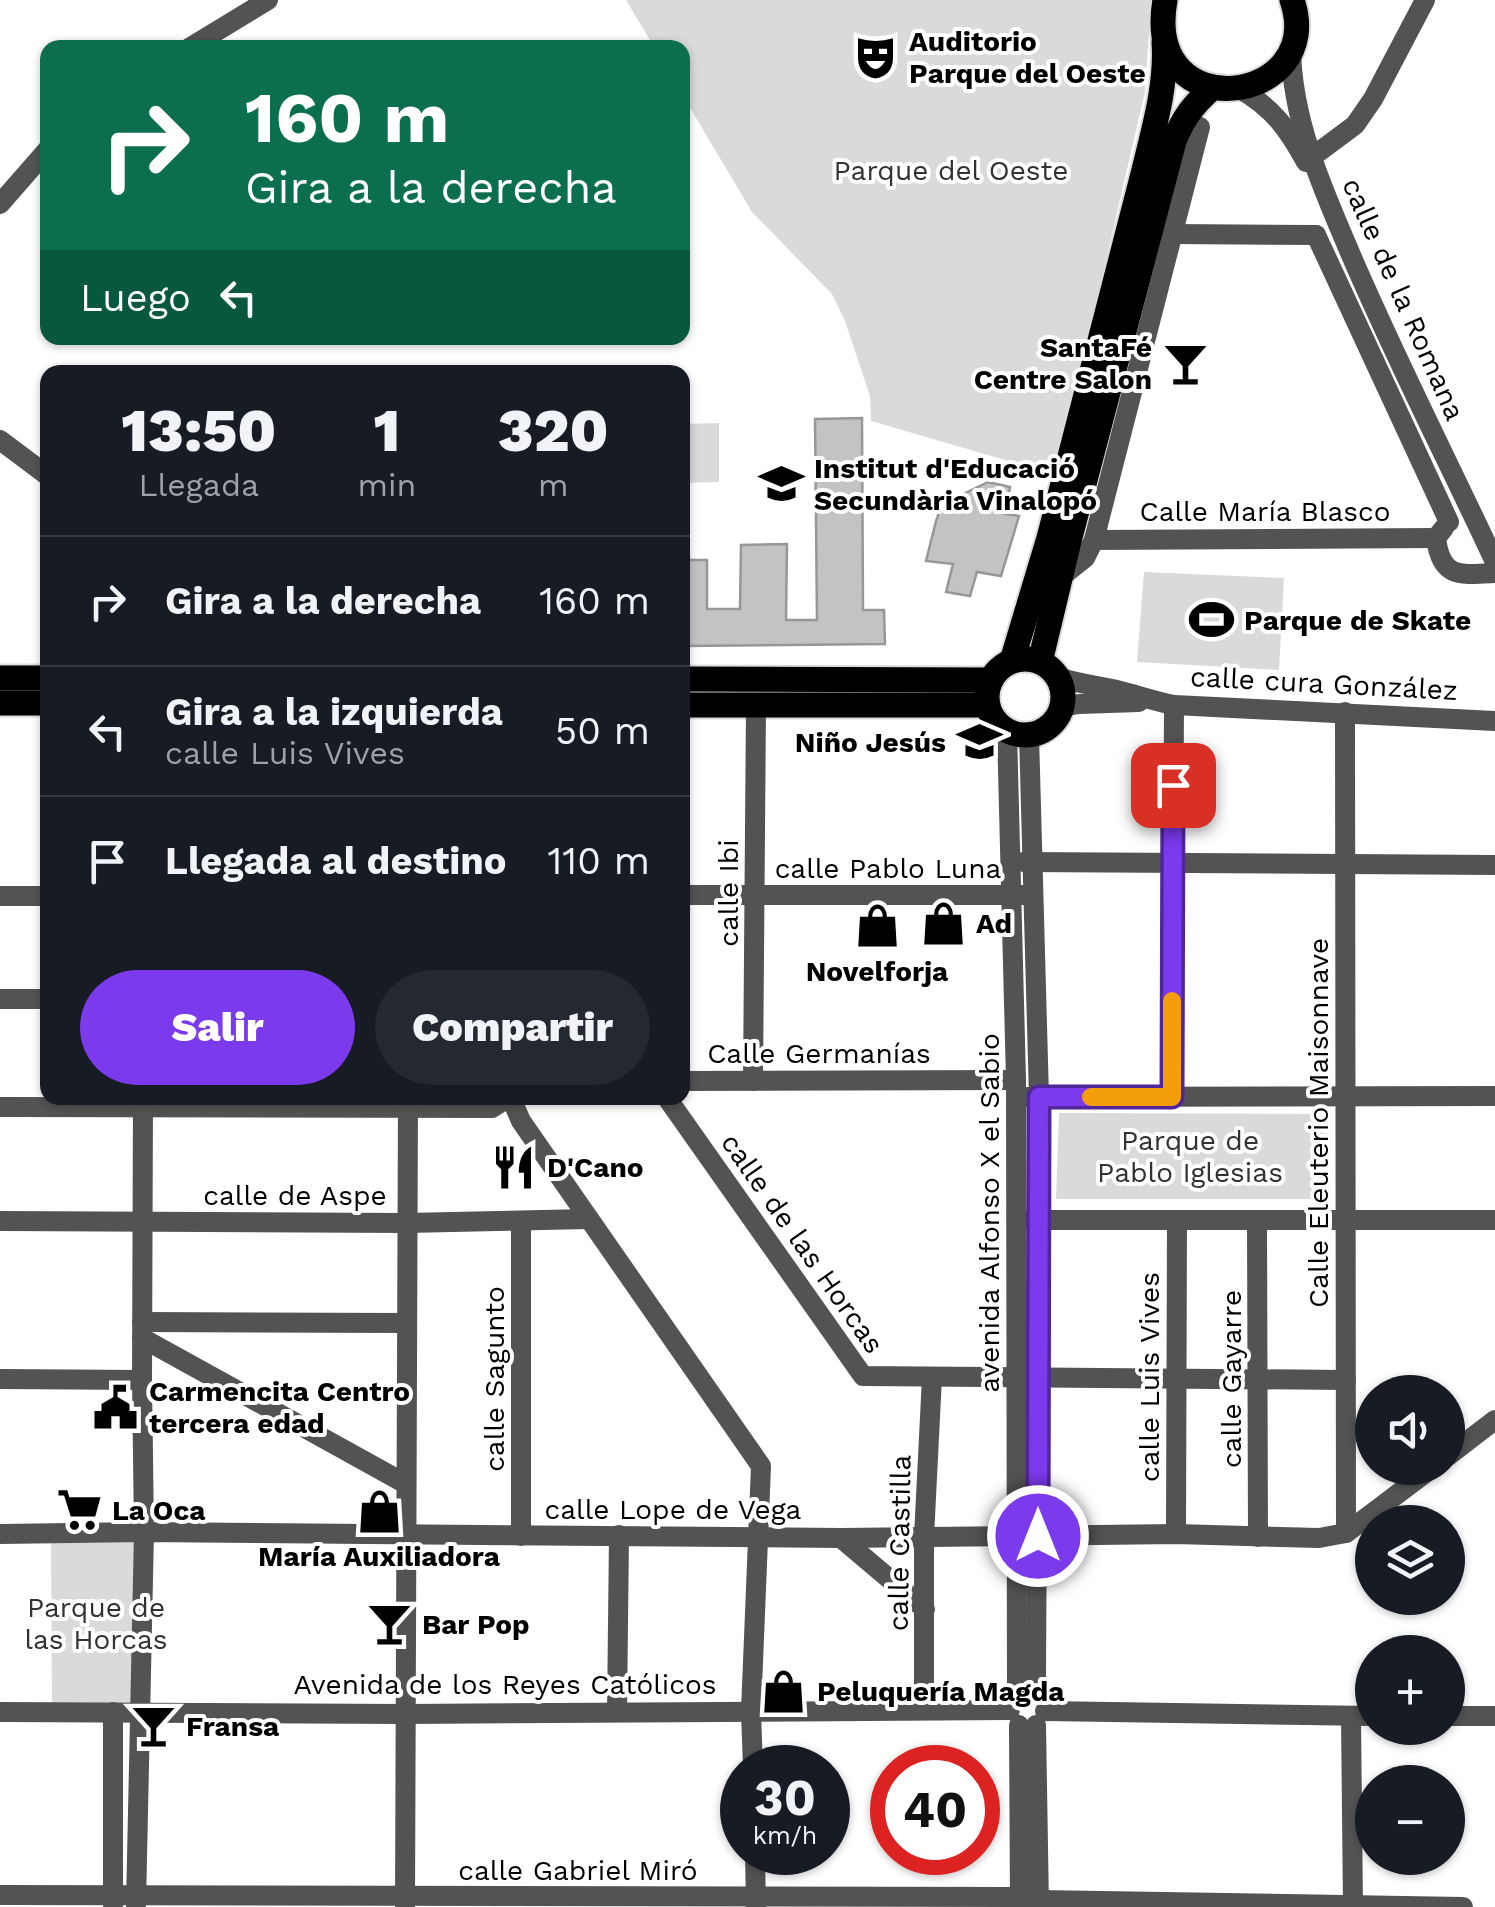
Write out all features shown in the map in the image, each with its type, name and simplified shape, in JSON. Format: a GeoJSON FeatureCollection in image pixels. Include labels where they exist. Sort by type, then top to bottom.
{"type":"FeatureCollection","features":[{"type":"Feature","properties":{"kind":"main road"},"geometry":{"type":"LineString","coordinates":[[1012,661],[1049,538],[1157,114],[1165,60],[1161,21],[1165,0]]}},
{"type":"Feature","properties":{"kind":"main road"},"geometry":{"type":"LineString","coordinates":[[1164,42],[1171,58],[1196,82],[1212,88],[1240,89],[1256,84],[1270,76],[1291,49],[1296,30],[1292,0]]}},
{"type":"Feature","properties":{"kind":"main road"},"geometry":{"type":"LineString","coordinates":[[1049,669],[1060,578],[1174,141],[1183,119],[1212,88]]}},
{"type":"Feature","properties":{"kind":"main road"},"geometry":{"type":"LineString","coordinates":[[1022,658],[1049,669],[1062,688],[1061,708],[1053,724],[1042,731],[1018,733],[992,716],[989,693],[1004,665],[1022,658]]}},
{"type":"Feature","properties":{"kind":"main road"},"geometry":{"type":"LineString","coordinates":[[0,678],[40,678]]}},
{"type":"Feature","properties":{"kind":"main road"},"geometry":{"type":"LineString","coordinates":[[690,678],[989,693]]}},
{"type":"Feature","properties":{"kind":"main road"},"geometry":{"type":"LineString","coordinates":[[690,705],[756,706],[989,693]]}},
{"type":"Feature","properties":{"kind":"main road"},"geometry":{"type":"LineString","coordinates":[[0,703],[40,704]]}},
{"type":"Feature","properties":{"kind":"street"},"geometry":{"type":"LineString","coordinates":[[202,40],[268,0]]}},
{"type":"Feature","properties":{"kind":"street"},"geometry":{"type":"LineString","coordinates":[[1312,158],[1364,112],[1426,0]]}},
{"type":"Feature","properties":{"kind":"street","name":"calle de la Romana"},"geometry":{"type":"LineString","coordinates":[[1291,49],[1291,74],[1326,198],[1495,562]]}},
{"type":"Feature","properties":{"kind":"street"},"geometry":{"type":"LineString","coordinates":[[1240,89],[1278,118],[1326,198]]}},
{"type":"Feature","properties":{"kind":"street"},"geometry":{"type":"LineString","coordinates":[[1060,578],[1085,558],[1094,540],[1200,127]]}},
{"type":"Feature","properties":{"kind":"street"},"geometry":{"type":"LineString","coordinates":[[0,204],[40,158]]}},
{"type":"Feature","properties":{"kind":"street"},"geometry":{"type":"LineString","coordinates":[[1171,234],[1316,235],[1337,221]]}},
{"type":"Feature","properties":{"kind":"street"},"geometry":{"type":"LineString","coordinates":[[1316,235],[1442,530],[1439,559],[1451,571],[1495,573]]}},
{"type":"Feature","properties":{"kind":"street"},"geometry":{"type":"LineString","coordinates":[[0,440],[40,470]]}},
{"type":"Feature","properties":{"kind":"street"},"geometry":{"type":"LineString","coordinates":[[1442,530],[1472,512]]}},
{"type":"Feature","properties":{"kind":"street","name":"Calle María Blasco"},"geometry":{"type":"LineString","coordinates":[[1094,540],[1442,530]]}},
{"type":"Feature","properties":{"kind":"street","name":"calle cura González"},"geometry":{"type":"LineString","coordinates":[[1049,669],[1077,684],[1126,692],[1174,706],[1495,721]]}},
{"type":"Feature","properties":{"kind":"street","name":"calle cura González"},"geometry":{"type":"LineString","coordinates":[[1061,708],[1152,701]]}},
{"type":"Feature","properties":{"kind":"street","name":"calle Ibi"},"geometry":{"type":"LineString","coordinates":[[753,1081],[756,706]]}},
{"type":"Feature","properties":{"kind":"street"},"geometry":{"type":"LineString","coordinates":[[1172,1097],[1174,706]]}},
{"type":"Feature","properties":{"kind":"street","name":"Calle Eleuterio Maisonnave"},"geometry":{"type":"LineString","coordinates":[[1345,712],[1346,1533]]}},
{"type":"Feature","properties":{"kind":"street","name":"avenida Alfonso X el Sabio"},"geometry":{"type":"LineString","coordinates":[[1018,733],[1011,862],[1017,1220],[1028,1377],[1028,1536],[1036,1680],[1027,1710],[1030,1903]]}},
{"type":"Feature","properties":{"kind":"street","name":"avenida Alfonso X el Sabio"},"geometry":{"type":"LineString","coordinates":[[1018,733],[1033,863],[1039,1097],[1040,1220],[1028,1377]]}},
{"type":"Feature","properties":{"kind":"street"},"geometry":{"type":"LineString","coordinates":[[1011,862],[1495,865]]}},
{"type":"Feature","properties":{"kind":"street","name":"calle Pablo Luna"},"geometry":{"type":"LineString","coordinates":[[690,895],[1034,896]]}},
{"type":"Feature","properties":{"kind":"street"},"geometry":{"type":"LineString","coordinates":[[0,896],[40,896]]}},
{"type":"Feature","properties":{"kind":"street"},"geometry":{"type":"LineString","coordinates":[[0,999],[40,999]]}},
{"type":"Feature","properties":{"kind":"street","name":"Calle Germanías"},"geometry":{"type":"LineString","coordinates":[[690,1081],[1016,1088],[1039,1097],[1495,1096]]}},
{"type":"Feature","properties":{"kind":"street"},"geometry":{"type":"LineString","coordinates":[[0,1107],[57,1105]]}},
{"type":"Feature","properties":{"kind":"street"},"geometry":{"type":"LineString","coordinates":[[136,1901],[144,1532],[143,1105]]}},
{"type":"Feature","properties":{"kind":"street"},"geometry":{"type":"LineString","coordinates":[[405,1902],[408,1105]]}},
{"type":"Feature","properties":{"kind":"street"},"geometry":{"type":"LineString","coordinates":[[442,1105],[497,1105]]}},
{"type":"Feature","properties":{"kind":"street"},"geometry":{"type":"LineString","coordinates":[[513,1105],[762,1466],[752,1745]]}},
{"type":"Feature","properties":{"kind":"street","name":"calle de las Horcas"},"geometry":{"type":"LineString","coordinates":[[672,1105],[863,1376],[1346,1380]]}},
{"type":"Feature","properties":{"kind":"street","name":"calle de Aspe"},"geometry":{"type":"LineString","coordinates":[[0,1221],[406,1223],[590,1219]]}},
{"type":"Feature","properties":{"kind":"street"},"geometry":{"type":"LineString","coordinates":[[1017,1220],[1495,1220]]}},
{"type":"Feature","properties":{"kind":"street","name":"calle Luis Vives"},"geometry":{"type":"LineString","coordinates":[[1176,1534],[1177,1220]]}},
{"type":"Feature","properties":{"kind":"street","name":"calle Gayarre"},"geometry":{"type":"LineString","coordinates":[[1258,1220],[1258,1537]]}},
{"type":"Feature","properties":{"kind":"street","name":"calle Sagunto"},"geometry":{"type":"LineString","coordinates":[[521,1221],[521,1536]]}},
{"type":"Feature","properties":{"kind":"street"},"geometry":{"type":"LineString","coordinates":[[142,1330],[406,1323]]}},
{"type":"Feature","properties":{"kind":"street"},"geometry":{"type":"LineString","coordinates":[[142,1330],[406,1484]]}},
{"type":"Feature","properties":{"kind":"street","name":"calle Castilla"},"geometry":{"type":"LineString","coordinates":[[924,1710],[924,1537],[932,1377]]}},
{"type":"Feature","properties":{"kind":"street"},"geometry":{"type":"LineString","coordinates":[[0,1379],[142,1380]]}},
{"type":"Feature","properties":{"kind":"street"},"geometry":{"type":"LineString","coordinates":[[1465,1443],[1495,1420]]}},
{"type":"Feature","properties":{"kind":"street"},"geometry":{"type":"LineString","coordinates":[[1346,1533],[1410,1485]]}},
{"type":"Feature","properties":{"kind":"street","name":"calle Lope de Vega"},"geometry":{"type":"LineString","coordinates":[[0,1534],[842,1538],[1176,1534],[1319,1538],[1346,1533]]}},
{"type":"Feature","properties":{"kind":"street"},"geometry":{"type":"LineString","coordinates":[[617,1712],[618,1535]]}},
{"type":"Feature","properties":{"kind":"street"},"geometry":{"type":"LineString","coordinates":[[842,1538],[924,1609]]}},
{"type":"Feature","properties":{"kind":"street","name":"Avenida de los Reyes Católicos"},"geometry":{"type":"LineString","coordinates":[[0,1712],[1027,1710],[1355,1716]]}},
{"type":"Feature","properties":{"kind":"street"},"geometry":{"type":"LineString","coordinates":[[113,1901],[114,1712]]}},
{"type":"Feature","properties":{"kind":"street"},"geometry":{"type":"LineString","coordinates":[[1351,1716],[1353,1906]]}},
{"type":"Feature","properties":{"kind":"street"},"geometry":{"type":"LineString","coordinates":[[1465,1716],[1495,1716]]}},
{"type":"Feature","properties":{"kind":"street"},"geometry":{"type":"LineString","coordinates":[[755,1875],[756,1903]]}},
{"type":"Feature","properties":{"kind":"street","name":"calle Gabriel Miró"},"geometry":{"type":"LineString","coordinates":[[0,1895],[113,1901],[1463,1907]]}},
{"type":"Feature","properties":{"kind":"green space","name":"Parque del Oeste"},"geometry":{"type":"Polygon","coordinates":[[[626,0],[1151,0],[1145,92],[1053,474],[871,421],[870,396],[832,294],[752,212],[690,108],[690,40],[650,40],[626,0]]]}},
{"type":"Feature","properties":{"kind":"green space"},"geometry":{"type":"Polygon","coordinates":[[[719,423],[719,482],[690,483],[690,424],[719,423]]]}},
{"type":"Feature","properties":{"kind":"green space","name":"Parque de Skate"},"geometry":{"type":"Polygon","coordinates":[[[1144,572],[1284,578],[1279,670],[1137,662],[1144,572]]]}},
{"type":"Feature","properties":{"kind":"green space","name":"Parque de Pablo Iglesias"},"geometry":{"type":"Polygon","coordinates":[[[1059,1113],[1325,1114],[1325,1199],[1056,1199],[1059,1113]]]}},
{"type":"Feature","properties":{"kind":"green space","name":"Parque de las Horcas"},"geometry":{"type":"Polygon","coordinates":[[[144,1532],[139,1712],[52,1712],[51,1534],[144,1532]]]}},
{"type":"Feature","properties":{"kind":"building"},"geometry":{"type":"Polygon","coordinates":[[[862,418],[863,610],[884,610],[885,644],[690,646],[690,560],[707,560],[707,609],[740,609],[741,545],[787,544],[786,620],[817,620],[815,419],[862,418]]]}},
{"type":"Feature","properties":{"kind":"building"},"geometry":{"type":"Polygon","coordinates":[[[988,482],[1010,487],[1005,514],[1019,516],[1001,576],[977,572],[970,596],[946,592],[953,564],[926,561],[944,498],[951,500],[988,482]]]}},
{"type":"Feature","properties":{"kind":"slow traffic"},"geometry":{"type":"LineString","coordinates":[[1091,1097],[1172,1097],[1172,1001]]}},
{"type":"Feature","properties":{"kind":"place","name":"Auditorio Parque del Oeste"},"geometry":{"type":"Point","coordinates":[876,57]}},
{"type":"Feature","properties":{"kind":"place","name":"SantaFé Centre Salon"},"geometry":{"type":"Point","coordinates":[1185,363]}},
{"type":"Feature","properties":{"kind":"place","name":"Institut d'Educació Secundària Vinalopó"},"geometry":{"type":"Point","coordinates":[781,484]}},
{"type":"Feature","properties":{"kind":"place","name":"Parque de Skate"},"geometry":{"type":"Point","coordinates":[1211,620]}},
{"type":"Feature","properties":{"kind":"place","name":"Niño Jesús"},"geometry":{"type":"Point","coordinates":[979,742]}},
{"type":"Feature","properties":{"kind":"place","name":"Ad"},"geometry":{"type":"Point","coordinates":[943,923]}},
{"type":"Feature","properties":{"kind":"place","name":"Novelforja"},"geometry":{"type":"Point","coordinates":[877,926]}},
{"type":"Feature","properties":{"kind":"place","name":"D'Cano"},"geometry":{"type":"Point","coordinates":[514,1167]}},
{"type":"Feature","properties":{"kind":"place","name":"Carmencita Centro tercera edad"},"geometry":{"type":"Point","coordinates":[116,1407]}},
{"type":"Feature","properties":{"kind":"place","name":"La Oca"},"geometry":{"type":"Point","coordinates":[79,1510]}},
{"type":"Feature","properties":{"kind":"place","name":"María Auxiliadora"},"geometry":{"type":"Point","coordinates":[379,1511]}},
{"type":"Feature","properties":{"kind":"place","name":"Bar Pop"},"geometry":{"type":"Point","coordinates":[389,1624]}},
{"type":"Feature","properties":{"kind":"place","name":"Peluquería Magda"},"geometry":{"type":"Point","coordinates":[784,1691]}},
{"type":"Feature","properties":{"kind":"place","name":"Fransa"},"geometry":{"type":"Point","coordinates":[153,1726]}},
{"type":"Feature","properties":{"kind":"route"},"geometry":{"type":"LineString","coordinates":[[1038,1536],[1039,1097],[1172,1097],[1173,785]]}}]}
